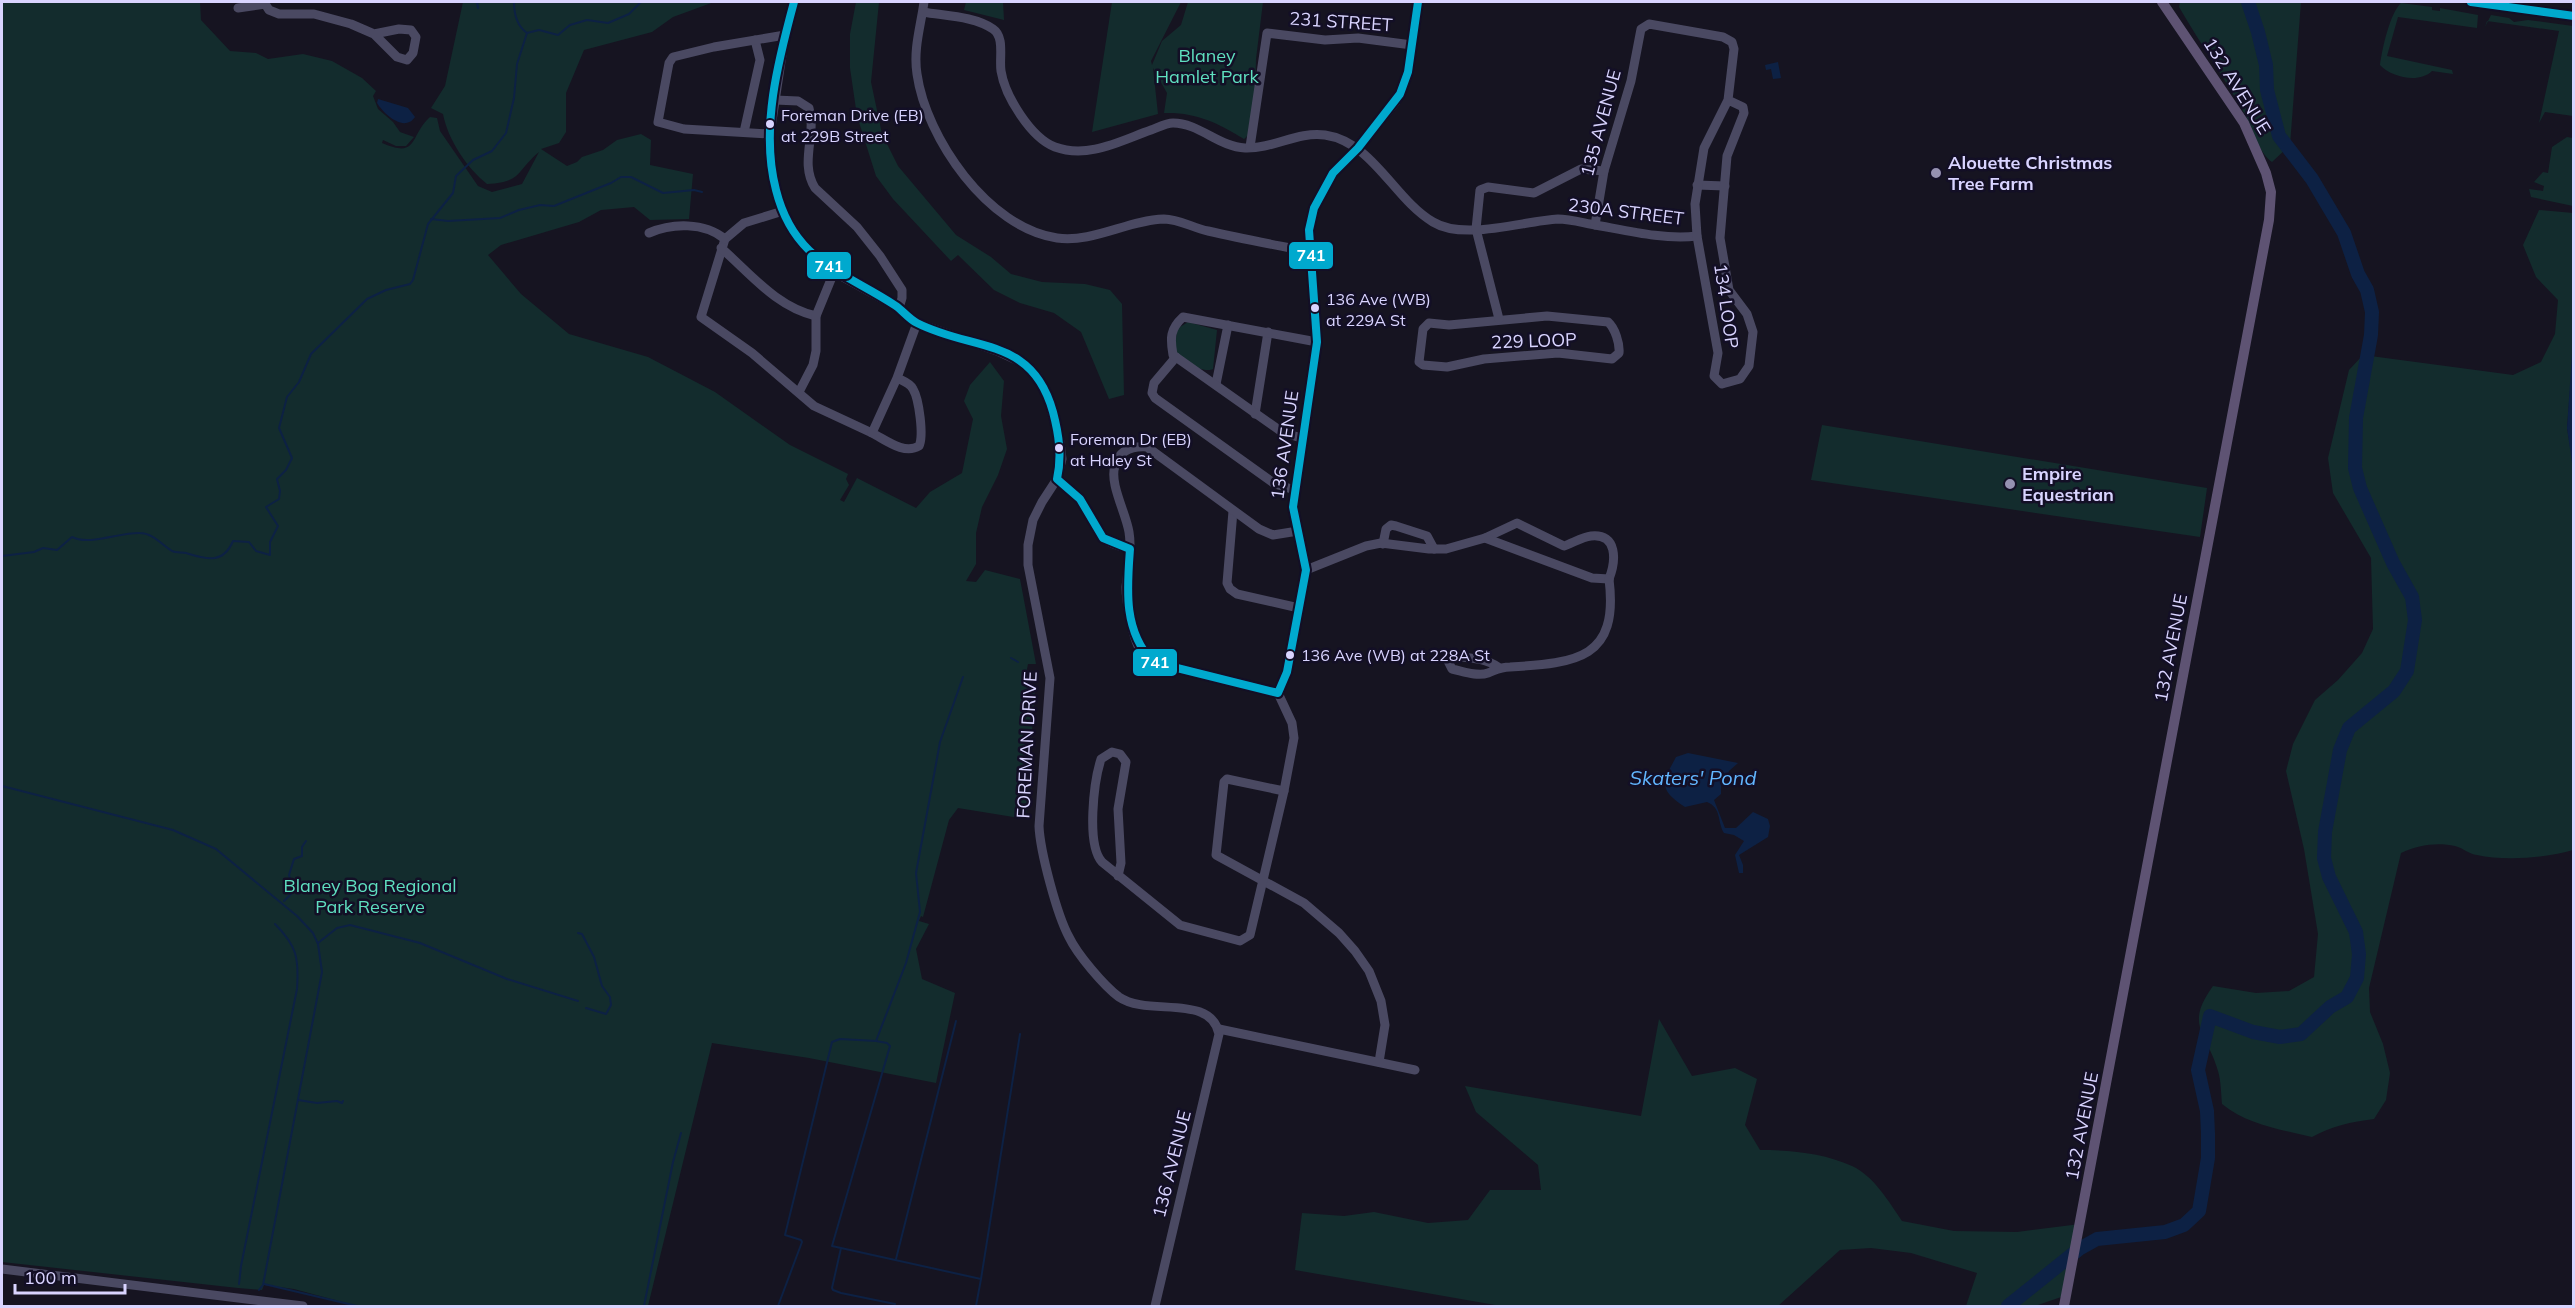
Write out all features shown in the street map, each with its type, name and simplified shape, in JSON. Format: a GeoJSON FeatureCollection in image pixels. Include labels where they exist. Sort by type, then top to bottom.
{"type":"FeatureCollection","features":[{"type":"Feature","properties":{"kind":"main road","name":"132 AVENUE"},"geometry":{"type":"LineString","coordinates":[[2162,2],[2168,14],[2175,18]]}},
{"type":"Feature","properties":{"kind":"main road","name":"132 AVENUE"},"geometry":{"type":"LineString","coordinates":[[2064,1306],[2269,216],[2271,192],[2266,173],[2244,123],[2175,18],[2172,2]]}},
{"type":"Feature","properties":{"kind":"main road"},"geometry":{"type":"LineString","coordinates":[[2471,2],[2574,15]]}},
{"type":"Feature","properties":{"kind":"street","name":"FOREMAN DRIVE"},"geometry":{"type":"LineString","coordinates":[[794,2],[784,35],[770,134],[773,178],[783,210],[801,243],[834,272],[899,308],[917,323],[1010,356],[1025,364],[1038,377],[1048,397],[1062,459],[1057,480],[1033,520],[1028,545],[1028,565],[1050,678],[1039,837],[1058,908],[1072,943],[1118,997],[1146,1007],[1201,1011],[1211,1016],[1219,1029],[1415,1070]]}},
{"type":"Feature","properties":{"kind":"street","name":"136 AVENUE"},"geometry":{"type":"LineString","coordinates":[[1278,693],[1287,672],[1306,570],[1293,507],[1301,438],[1317,342],[1309,231],[1314,208],[1333,173],[1358,148],[1400,94],[1408,72],[1418,2]]}},
{"type":"Feature","properties":{"kind":"street"},"geometry":{"type":"LineString","coordinates":[[238,8],[264,3],[269,10],[279,15],[327,16],[374,34],[397,57],[407,60],[411,57],[416,37],[411,30],[399,29],[374,34]]}},
{"type":"Feature","properties":{"kind":"street"},"geometry":{"type":"LineString","coordinates":[[923,7],[916,46],[916,72],[921,97],[931,121],[961,172],[986,201],[1005,218],[1026,229],[1058,238],[1083,237],[1151,220],[1166,219],[1205,231],[1311,252]]}},
{"type":"Feature","properties":{"kind":"street","name":"230A STREET"},"geometry":{"type":"LineString","coordinates":[[923,7],[981,22],[995,30],[1000,39],[1001,72],[1007,91],[1020,114],[1037,135],[1053,146],[1069,151],[1091,151],[1172,123],[1203,131],[1226,143],[1250,147],[1321,134],[1335,136],[1358,148],[1416,209],[1432,222],[1451,228],[1476,229],[1560,219],[1677,238],[1697,236]]}},
{"type":"Feature","properties":{"kind":"street","name":"135 AVENUE"},"geometry":{"type":"LineString","coordinates":[[1595,225],[1604,171],[1630,81],[1641,29],[1649,24],[1723,37],[1731,42]]}},
{"type":"Feature","properties":{"kind":"street","name":"231 STREET"},"geometry":{"type":"LineString","coordinates":[[1250,147],[1267,33],[1325,40],[1358,38],[1412,45]]}},
{"type":"Feature","properties":{"kind":"street"},"geometry":{"type":"LineString","coordinates":[[770,134],[684,129],[658,122],[669,63],[673,57],[784,35]]}},
{"type":"Feature","properties":{"kind":"street"},"geometry":{"type":"LineString","coordinates":[[744,132],[760,60],[755,40]]}},
{"type":"Feature","properties":{"kind":"street","name":"134 LOOP"},"geometry":{"type":"LineString","coordinates":[[1728,100],[1743,107],[1744,113],[1727,156],[1720,238],[1729,290],[1747,314],[1753,332],[1749,366],[1745,375],[1728,384],[1718,382],[1714,376],[1718,352],[1697,236],[1695,204],[1704,148],[1728,100],[1734,49],[1731,42]]}},
{"type":"Feature","properties":{"kind":"street"},"geometry":{"type":"LineString","coordinates":[[775,99],[798,101],[809,108],[811,122],[807,165],[811,181],[815,188],[868,239],[880,256],[902,290],[899,308]]}},
{"type":"Feature","properties":{"kind":"street"},"geometry":{"type":"LineString","coordinates":[[1499,319],[1476,229],[1480,190],[1488,187],[1534,193],[1581,169],[1604,171]]}},
{"type":"Feature","properties":{"kind":"street"},"geometry":{"type":"LineString","coordinates":[[1697,185],[1725,186]]}},
{"type":"Feature","properties":{"kind":"street"},"geometry":{"type":"LineString","coordinates":[[783,210],[744,223],[723,243],[701,317],[752,353],[814,406],[907,450],[915,448],[921,442],[922,433],[914,390],[909,384],[897,378]]}},
{"type":"Feature","properties":{"kind":"street"},"geometry":{"type":"LineString","coordinates":[[649,232],[663,227],[706,228],[723,243],[759,284],[785,303],[816,316]]}},
{"type":"Feature","properties":{"kind":"street"},"geometry":{"type":"LineString","coordinates":[[799,392],[813,365],[816,351],[816,316],[834,272]]}},
{"type":"Feature","properties":{"kind":"street","name":"229 LOOP"},"geometry":{"type":"LineString","coordinates":[[1547,316],[1608,322],[1613,328],[1620,349],[1619,353],[1612,358],[1565,353],[1484,359],[1447,367],[1423,365],[1419,362],[1425,325],[1429,323],[1449,325],[1499,319],[1547,316]]}},
{"type":"Feature","properties":{"kind":"street"},"geometry":{"type":"LineString","coordinates":[[1301,438],[1282,432],[1173,355],[1170,340],[1173,327],[1183,317],[1317,342]]}},
{"type":"Feature","properties":{"kind":"street"},"geometry":{"type":"LineString","coordinates":[[872,433],[897,378],[917,323]]}},
{"type":"Feature","properties":{"kind":"street"},"geometry":{"type":"LineString","coordinates":[[1216,384],[1228,325]]}},
{"type":"Feature","properties":{"kind":"street"},"geometry":{"type":"LineString","coordinates":[[1255,414],[1268,332]]}},
{"type":"Feature","properties":{"kind":"street"},"geometry":{"type":"LineString","coordinates":[[1176,357],[1154,383],[1152,393],[1155,398],[1275,484],[1294,490]]}},
{"type":"Feature","properties":{"kind":"street"},"geometry":{"type":"LineString","coordinates":[[1118,876],[1121,863],[1118,809],[1126,762],[1120,754],[1112,752],[1101,759],[1097,771],[1094,813],[1097,856],[1118,876],[1180,925],[1240,941],[1248,939],[1284,791],[1294,730],[1278,693],[1153,662],[1142,653],[1136,640],[1126,590],[1130,549],[1127,520],[1114,480],[1117,459],[1125,450],[1135,446],[1146,447],[1259,529],[1273,535],[1298,531]]}},
{"type":"Feature","properties":{"kind":"street"},"geometry":{"type":"LineString","coordinates":[[1057,480],[1081,499],[1101,537],[1112,545],[1130,549]]}},
{"type":"Feature","properties":{"kind":"street"},"geometry":{"type":"LineString","coordinates":[[1233,510],[1227,583],[1230,589],[1237,594],[1299,608]]}},
{"type":"Feature","properties":{"kind":"street"},"geometry":{"type":"LineString","coordinates":[[1306,570],[1366,546],[1383,544],[1446,549],[1485,538],[1517,523],[1564,546],[1593,536],[1607,540],[1614,550],[1614,563],[1609,579],[1612,602],[1607,631],[1597,645],[1573,659],[1544,665],[1498,667],[1481,674],[1452,669],[1448,661],[1454,656],[1485,660],[1498,667]]}},
{"type":"Feature","properties":{"kind":"street"},"geometry":{"type":"LineString","coordinates":[[1383,544],[1386,529],[1391,525],[1427,536],[1434,549]]}},
{"type":"Feature","properties":{"kind":"street"},"geometry":{"type":"LineString","coordinates":[[1485,538],[1592,578],[1609,579]]}},
{"type":"Feature","properties":{"kind":"street"},"geometry":{"type":"LineString","coordinates":[[1284,791],[1227,779],[1224,782],[1216,855],[1286,892],[1323,918],[1347,942],[1369,971],[1384,1013],[1384,1037],[1379,1062]]}},
{"type":"Feature","properties":{"kind":"street","name":"136 AVENUE"},"geometry":{"type":"LineString","coordinates":[[1155,1306],[1218,1043],[1219,1029]]}},
{"type":"Feature","properties":{"kind":"street"},"geometry":{"type":"LineString","coordinates":[[2,1269],[303,1306]]}},
{"type":"Feature","properties":{"kind":"green space","name":"Blaney Bog Regional Park Reserve"},"geometry":{"type":"Polygon","coordinates":[[[2,2],[200,2],[201,20],[230,51],[256,53],[268,59],[303,54],[332,61],[362,78],[376,91],[373,96],[378,109],[393,122],[400,132],[414,137],[406,146],[396,146],[383,140],[382,143],[394,147],[408,147],[430,117],[437,118],[440,131],[478,186],[492,192],[522,184],[539,152],[513,178],[487,184],[459,153],[449,134],[443,114],[431,108],[445,86],[463,2],[714,2],[673,17],[652,32],[584,50],[566,93],[566,132],[559,143],[541,149],[567,166],[582,157],[603,150],[617,140],[641,134],[651,140],[650,165],[693,174],[689,219],[650,220],[634,207],[601,210],[579,222],[501,245],[488,255],[521,294],[569,334],[648,357],[715,392],[790,445],[848,474],[846,479],[849,485],[840,500],[844,502],[857,478],[916,508],[930,492],[962,473],[973,419],[964,401],[970,385],[990,362],[1004,381],[1001,416],[1007,449],[998,475],[982,507],[976,533],[976,564],[966,581],[976,582],[985,570],[1020,579],[1036,664],[1028,664],[1026,674],[1028,684],[1035,688],[1026,819],[958,808],[949,820],[923,917],[921,916],[919,921],[929,924],[916,949],[922,979],[955,993],[936,1083],[809,1058],[712,1043],[648,1306],[357,1306],[294,1289],[264,1285],[262,1290],[238,1288],[2,1262],[2,2]]]}},
{"type":"Feature","properties":{"kind":"green space"},"geometry":{"type":"Polygon","coordinates":[[[856,2],[879,2],[871,82],[882,134],[898,166],[956,235],[991,257],[1011,274],[1042,282],[1085,284],[1110,290],[1122,304],[1124,395],[1109,399],[1081,332],[1054,313],[1020,303],[994,290],[958,255],[951,261],[893,199],[876,176],[857,116],[850,68],[850,34],[856,2]]]}},
{"type":"Feature","properties":{"kind":"green space"},"geometry":{"type":"Polygon","coordinates":[[[966,2],[1003,2],[1004,20],[964,10],[966,2]]]}},
{"type":"Feature","properties":{"kind":"green space","name":"Blaney Hamlet Park"},"geometry":{"type":"Polygon","coordinates":[[[1112,2],[1181,2],[1151,61],[1152,65],[1162,41],[1181,25],[1188,2],[1263,2],[1256,59],[1254,130],[1244,139],[1225,128],[1197,117],[1164,113],[1167,93],[1153,68],[1158,114],[1092,132],[1112,2]]]}},
{"type":"Feature","properties":{"kind":"green space"},"geometry":{"type":"Polygon","coordinates":[[[2180,2],[2301,2],[2290,145],[2272,162],[2260,148],[2239,104],[2179,7],[2180,2]]]}},
{"type":"Feature","properties":{"kind":"green space"},"geometry":{"type":"Polygon","coordinates":[[[2401,3],[2432,7],[2432,10],[2440,11],[2440,8],[2478,15],[2477,28],[2398,17],[2387,56],[2452,70],[2453,74],[2432,71],[2413,78],[2398,76],[2380,65],[2390,23],[2401,3]]]}},
{"type":"Feature","properties":{"kind":"green space"},"geometry":{"type":"Polygon","coordinates":[[[2491,15],[2509,18],[2514,22],[2528,20],[2573,26],[2573,116],[2545,112],[2539,123],[2559,31],[2488,21],[2491,15]]]}},
{"type":"Feature","properties":{"kind":"green space"},"geometry":{"type":"Polygon","coordinates":[[[2567,137],[2573,138],[2573,206],[2531,197],[2529,189],[2543,191],[2544,186],[2534,182],[2543,172],[2548,173],[2552,147],[2567,137]]]}},
{"type":"Feature","properties":{"kind":"green space"},"geometry":{"type":"Polygon","coordinates":[[[2539,210],[2573,213],[2574,339],[2567,428],[2574,470],[2573,850],[2538,857],[2500,858],[2474,854],[2455,846],[2434,844],[2401,853],[2369,988],[2370,1012],[2383,1044],[2390,1073],[2386,1100],[2374,1119],[2342,1125],[2312,1137],[2253,1122],[2222,1104],[2219,1075],[2201,1029],[2200,1011],[2213,986],[2256,993],[2289,991],[2314,977],[2318,934],[2304,849],[2286,771],[2293,744],[2315,700],[2338,680],[2362,653],[2373,629],[2371,558],[2333,493],[2328,458],[2349,370],[2363,355],[2513,375],[2541,362],[2555,334],[2558,300],[2536,277],[2523,245],[2539,210]]]}},
{"type":"Feature","properties":{"kind":"green space"},"geometry":{"type":"Polygon","coordinates":[[[1188,322],[1217,330],[1213,369],[1198,368],[1178,354],[1175,345],[1177,329],[1188,322]]]}},
{"type":"Feature","properties":{"kind":"green space","name":"Empire Equestrian"},"geometry":{"type":"Polygon","coordinates":[[[1822,425],[2207,488],[2200,537],[1811,480],[1822,425]]]}},
{"type":"Feature","properties":{"kind":"green space"},"geometry":{"type":"Polygon","coordinates":[[[1659,1019],[1692,1076],[1735,1068],[1757,1079],[1745,1125],[1760,1150],[1807,1153],[1830,1158],[1860,1170],[1874,1183],[1902,1221],[1954,1231],[2017,1232],[2080,1224],[2067,1295],[2035,1306],[1966,1306],[1977,1273],[1911,1253],[1871,1248],[1840,1250],[1778,1306],[1501,1306],[1295,1270],[1302,1213],[1344,1216],[1374,1212],[1428,1223],[1468,1220],[1490,1190],[1541,1190],[1538,1165],[1476,1112],[1465,1086],[1641,1116],[1659,1019]]]}},
{"type":"Feature","properties":{"kind":"water"},"geometry":{"type":"Polygon","coordinates":[[[1778,62],[1781,78],[1773,79],[1771,69],[1766,70],[1765,65],[1778,62]]]}},
{"type":"Feature","properties":{"kind":"water"},"geometry":{"type":"Polygon","coordinates":[[[378,99],[408,108],[415,117],[405,123],[400,123],[380,107],[377,103],[378,99]]]}},
{"type":"Feature","properties":{"kind":"water"},"geometry":{"type":"Polygon","coordinates":[[[2573,339],[2573,470],[2567,428],[2573,339]]]}},
{"type":"Feature","properties":{"kind":"water","name":"Skaters' Pond"},"geometry":{"type":"Polygon","coordinates":[[[1688,753],[1738,763],[1729,771],[1726,780],[1721,785],[1721,794],[1714,800],[1725,828],[1736,828],[1753,812],[1768,819],[1770,826],[1768,837],[1739,855],[1743,873],[1739,873],[1735,855],[1744,841],[1734,835],[1724,833],[1715,808],[1707,802],[1685,807],[1676,801],[1667,790],[1666,780],[1676,757],[1688,753]]]}},
{"type":"Feature","properties":{"kind":"waterway"},"geometry":{"type":"LineString","coordinates":[[477,2],[478,8]]}},
{"type":"Feature","properties":{"kind":"waterway"},"geometry":{"type":"LineString","coordinates":[[514,2],[517,19],[527,33]]}},
{"type":"Feature","properties":{"kind":"waterway"},"geometry":{"type":"LineString","coordinates":[[2,556],[34,552],[43,548],[57,550],[72,537],[87,540],[132,533],[153,537],[174,552],[200,557],[219,557],[229,549],[233,541],[249,542],[256,551],[270,555],[270,542],[278,526],[266,507],[279,499],[277,479],[286,470],[292,458],[279,428],[287,397],[299,382],[311,354],[367,299],[386,290],[410,284],[413,280],[428,224],[453,193],[456,176],[473,160],[492,151],[506,133],[514,98],[517,64],[527,33],[539,30],[558,35],[570,25],[587,20],[608,23],[629,14],[641,2]]}},
{"type":"Feature","properties":{"kind":"waterway"},"geometry":{"type":"LineString","coordinates":[[2008,1306],[2079,1249],[2097,1239],[2165,1232],[2184,1225],[2199,1211],[2208,1158],[2208,1134],[2207,1111],[2198,1070],[2210,1016],[2253,1032],[2280,1037],[2301,1034],[2330,1007],[2347,997],[2357,978],[2359,954],[2356,932],[2329,877],[2324,858],[2325,832],[2340,750],[2349,728],[2394,691],[2407,671],[2415,620],[2412,597],[2393,563],[2360,488],[2355,468],[2356,418],[2371,335],[2372,312],[2367,290],[2358,274],[2344,233],[2312,179],[2279,136],[2267,90],[2266,65],[2248,2]]}},
{"type":"Feature","properties":{"kind":"waterway"},"geometry":{"type":"LineString","coordinates":[[431,219],[448,221],[500,218],[540,205],[554,206],[621,177],[631,177],[663,193],[694,190],[702,192]]}},
{"type":"Feature","properties":{"kind":"waterway"},"geometry":{"type":"LineString","coordinates":[[1011,658],[1018,662]]}},
{"type":"Feature","properties":{"kind":"waterway"},"geometry":{"type":"LineString","coordinates":[[778,1306],[802,1242],[785,1235],[832,1042],[840,1039],[876,1041],[906,963],[920,912],[916,873],[940,742],[963,677]]}},
{"type":"Feature","properties":{"kind":"waterway"},"geometry":{"type":"LineString","coordinates":[[2,786],[173,830],[216,849],[297,916],[313,933],[318,944],[322,972],[263,1285],[259,1290]]}},
{"type":"Feature","properties":{"kind":"waterway"},"geometry":{"type":"LineString","coordinates":[[293,890],[289,875],[294,859],[302,856],[302,847],[306,841]]}},
{"type":"Feature","properties":{"kind":"waterway"},"geometry":{"type":"LineString","coordinates":[[284,901],[296,889],[308,893],[325,890]]}},
{"type":"Feature","properties":{"kind":"waterway"},"geometry":{"type":"LineString","coordinates":[[239,1284],[297,989],[298,969],[295,953],[288,939],[275,924]]}},
{"type":"Feature","properties":{"kind":"waterway"},"geometry":{"type":"LineString","coordinates":[[318,943],[337,928],[350,925],[420,943],[507,979],[578,1001]]}},
{"type":"Feature","properties":{"kind":"waterway"},"geometry":{"type":"LineString","coordinates":[[578,933],[582,934],[594,957],[602,986],[610,997],[611,1005],[606,1014],[586,1008]]}},
{"type":"Feature","properties":{"kind":"waterway"},"geometry":{"type":"LineString","coordinates":[[896,1259],[956,1021]]}},
{"type":"Feature","properties":{"kind":"waterway"},"geometry":{"type":"LineString","coordinates":[[981,1279],[1020,1034]]}},
{"type":"Feature","properties":{"kind":"waterway"},"geometry":{"type":"LineString","coordinates":[[876,1041],[887,1043],[890,1046],[832,1246],[841,1248],[832,1288],[841,1293],[895,1304]]}},
{"type":"Feature","properties":{"kind":"waterway"},"geometry":{"type":"LineString","coordinates":[[298,1100],[317,1103],[337,1101],[342,1103],[343,1101]]}},
{"type":"Feature","properties":{"kind":"waterway"},"geometry":{"type":"LineString","coordinates":[[644,1306],[681,1133]]}},
{"type":"Feature","properties":{"kind":"waterway"},"geometry":{"type":"LineString","coordinates":[[841,1248],[981,1279],[976,1306]]}},
{"type":"Feature","properties":{"kind":"waterway"},"geometry":{"type":"LineString","coordinates":[[264,1284],[357,1306]]}},
{"type":"Feature","properties":{"kind":"transit line","name":"741"},"geometry":{"type":"LineString","coordinates":[[794,2],[777,72],[770,120],[770,144],[776,190],[784,214],[795,234],[823,262],[896,306],[914,321],[938,332],[999,350],[1016,358],[1031,370],[1043,388],[1053,412],[1060,454],[1057,479],[1080,499],[1103,538],[1130,549],[1129,609],[1136,637],[1143,650],[1153,662],[1278,693],[1287,672],[1306,570],[1293,507],[1317,342],[1309,230],[1314,208],[1333,173],[1358,148],[1400,94],[1408,72],[1418,2]]}},
{"type":"Feature","properties":{"kind":"transit line","name":"741"},"geometry":{"type":"LineString","coordinates":[[2471,2],[2574,16]]}},
{"type":"Feature","properties":{"kind":"place","name":"Foreman Drive (EB) at 229B Street"},"geometry":{"type":"Point","coordinates":[770,124]}},
{"type":"Feature","properties":{"kind":"place","name":"Alouette Christmas Tree Farm"},"geometry":{"type":"Point","coordinates":[1936,173]}},
{"type":"Feature","properties":{"kind":"place","name":"136 Ave (WB) at 229A St"},"geometry":{"type":"Point","coordinates":[1315,308]}},
{"type":"Feature","properties":{"kind":"place","name":"Foreman Dr (EB) at Haley St"},"geometry":{"type":"Point","coordinates":[1059,448]}},
{"type":"Feature","properties":{"kind":"place","name":"Empire Equestrian"},"geometry":{"type":"Point","coordinates":[2010,484]}},
{"type":"Feature","properties":{"kind":"place","name":"136 Ave (WB) at 228A St"},"geometry":{"type":"Point","coordinates":[1290,655]}}]}
